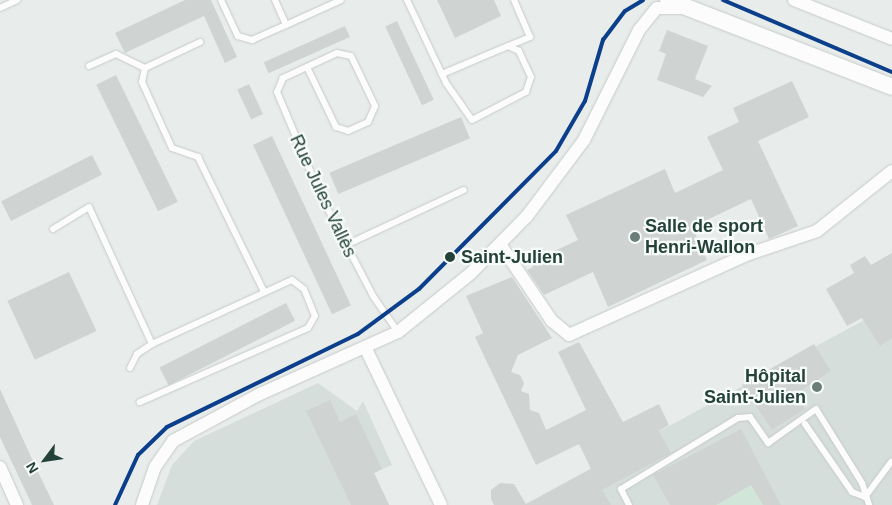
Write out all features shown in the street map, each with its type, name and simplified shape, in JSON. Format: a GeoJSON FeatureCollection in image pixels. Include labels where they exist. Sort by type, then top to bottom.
{"type":"FeatureCollection","features":[{"type":"Feature","properties":{"kind":"street"},"geometry":{"type":"LineString","coordinates":[[668,0],[892,87]]}},
{"type":"Feature","properties":{"kind":"street"},"geometry":{"type":"LineString","coordinates":[[794,0],[892,39]]}},
{"type":"Feature","properties":{"kind":"street"},"geometry":{"type":"LineString","coordinates":[[142,505],[155,468],[173,441],[260,394],[366,349],[398,332],[500,244],[584,140],[639,30],[657,8],[690,8]]}},
{"type":"Feature","properties":{"kind":"street"},"geometry":{"type":"LineString","coordinates":[[500,244],[552,321],[570,335],[746,255],[817,231],[892,171]]}},
{"type":"Feature","properties":{"kind":"street"},"geometry":{"type":"LineString","coordinates":[[366,349],[441,505]]}},
{"type":"Feature","properties":{"kind":"street"},"geometry":{"type":"LineString","coordinates":[[0,467],[17,505]]}},
{"type":"Feature","properties":{"kind":"lane"},"geometry":{"type":"LineString","coordinates":[[0,8],[17,0]]}},
{"type":"Feature","properties":{"kind":"lane"},"geometry":{"type":"LineString","coordinates":[[221,0],[238,36],[252,40],[341,0]]}},
{"type":"Feature","properties":{"kind":"lane"},"geometry":{"type":"LineString","coordinates":[[275,0],[286,26]]}},
{"type":"Feature","properties":{"kind":"lane"},"geometry":{"type":"LineString","coordinates":[[407,0],[442,74],[472,120],[526,92],[531,77],[519,51],[508,46]]}},
{"type":"Feature","properties":{"kind":"lane"},"geometry":{"type":"LineString","coordinates":[[442,74],[530,37],[514,0]]}},
{"type":"Feature","properties":{"kind":"lane"},"geometry":{"type":"LineString","coordinates":[[145,68],[200,42]]}},
{"type":"Feature","properties":{"kind":"lane","name":"Rue Jules Vallès"},"geometry":{"type":"LineString","coordinates":[[307,67],[336,127],[348,131],[368,122],[375,106],[351,56],[336,53],[283,78],[277,92],[346,246],[398,332]]}},
{"type":"Feature","properties":{"kind":"lane"},"geometry":{"type":"LineString","coordinates":[[89,66],[116,54],[145,68]]}},
{"type":"Feature","properties":{"kind":"lane"},"geometry":{"type":"LineString","coordinates":[[145,68],[142,82],[172,148],[198,157],[264,292]]}},
{"type":"Feature","properties":{"kind":"lane"},"geometry":{"type":"LineString","coordinates":[[346,246],[464,190]]}},
{"type":"Feature","properties":{"kind":"lane"},"geometry":{"type":"LineString","coordinates":[[52,229],[89,207],[152,344]]}},
{"type":"Feature","properties":{"kind":"lane"},"geometry":{"type":"LineString","coordinates":[[130,368],[137,354],[152,344],[292,280],[304,290],[315,316],[308,328],[140,402]]}},
{"type":"Feature","properties":{"kind":"lane"},"geometry":{"type":"LineString","coordinates":[[629,505],[621,489],[738,418],[750,416],[768,443],[816,409],[862,483],[869,505]]}},
{"type":"Feature","properties":{"kind":"lane"},"geometry":{"type":"LineString","coordinates":[[805,424],[852,492],[866,497]]}},
{"type":"Feature","properties":{"kind":"lane"},"geometry":{"type":"LineString","coordinates":[[866,497],[891,462]]}},
{"type":"Feature","properties":{"kind":"shaded area","name":"Hôpital Saint-Julien"},"geometry":{"type":"Polygon","coordinates":[[[892,305],[892,505],[547,505],[542,495],[892,305]]]}},
{"type":"Feature","properties":{"kind":"shaded area"},"geometry":{"type":"Polygon","coordinates":[[[318,383],[357,411],[363,401],[392,465],[374,473],[389,505],[157,505],[172,465],[194,441],[318,383]]]}},
{"type":"Feature","properties":{"kind":"green space"},"geometry":{"type":"Polygon","coordinates":[[[751,485],[763,505],[716,505],[751,485]]]}},
{"type":"Feature","properties":{"kind":"building"},"geometry":{"type":"Polygon","coordinates":[[[185,0],[211,0],[237,57],[225,63],[204,16],[125,53],[115,33],[185,0]]]}},
{"type":"Feature","properties":{"kind":"building"},"geometry":{"type":"Polygon","coordinates":[[[437,0],[494,0],[501,16],[455,38],[437,0]]]}},
{"type":"Feature","properties":{"kind":"building"},"geometry":{"type":"Polygon","coordinates":[[[397,21],[434,100],[422,105],[385,26],[397,21]]]}},
{"type":"Feature","properties":{"kind":"building"},"geometry":{"type":"Polygon","coordinates":[[[345,26],[350,37],[269,73],[264,62],[345,26]]]}},
{"type":"Feature","properties":{"kind":"building"},"geometry":{"type":"Polygon","coordinates":[[[667,30],[708,46],[695,79],[712,86],[703,97],[657,80],[666,54],[659,51],[667,30]]]}},
{"type":"Feature","properties":{"kind":"building"},"geometry":{"type":"Polygon","coordinates":[[[116,75],[178,202],[158,211],[96,85],[116,75]]]}},
{"type":"Feature","properties":{"kind":"building"},"geometry":{"type":"Polygon","coordinates":[[[792,81],[809,117],[758,141],[798,226],[769,239],[751,199],[692,227],[707,260],[608,307],[593,272],[544,295],[527,270],[533,267],[531,262],[578,240],[566,215],[665,169],[675,193],[723,170],[707,137],[739,122],[733,108],[792,81]]]}},
{"type":"Feature","properties":{"kind":"building"},"geometry":{"type":"Polygon","coordinates":[[[249,84],[263,114],[251,119],[237,89],[249,84]]]}},
{"type":"Feature","properties":{"kind":"building"},"geometry":{"type":"Polygon","coordinates":[[[461,117],[470,138],[338,194],[329,173],[461,117]]]}},
{"type":"Feature","properties":{"kind":"building"},"geometry":{"type":"Polygon","coordinates":[[[272,136],[351,305],[332,314],[253,145],[272,136]]]}},
{"type":"Feature","properties":{"kind":"building"},"geometry":{"type":"Polygon","coordinates":[[[92,155],[102,175],[11,221],[1,201],[92,155]]]}},
{"type":"Feature","properties":{"kind":"building"},"geometry":{"type":"Polygon","coordinates":[[[892,253],[892,338],[880,346],[862,318],[847,326],[826,289],[854,273],[850,265],[865,256],[871,265],[892,253]]]}},
{"type":"Feature","properties":{"kind":"building"},"geometry":{"type":"Polygon","coordinates":[[[69,272],[96,331],[35,360],[7,301],[69,272]]]}},
{"type":"Feature","properties":{"kind":"building"},"geometry":{"type":"Polygon","coordinates":[[[512,277],[552,338],[518,355],[511,372],[520,375],[524,383],[521,391],[529,394],[530,410],[539,413],[546,430],[586,410],[558,352],[579,342],[623,422],[659,404],[669,425],[659,431],[671,453],[602,490],[611,505],[494,505],[491,499],[491,490],[500,483],[514,484],[526,504],[591,469],[579,444],[536,465],[475,337],[483,333],[466,296],[512,277]]]}},
{"type":"Feature","properties":{"kind":"building"},"geometry":{"type":"Polygon","coordinates":[[[286,303],[295,321],[169,385],[159,367],[286,303]]]}},
{"type":"Feature","properties":{"kind":"building"},"geometry":{"type":"Polygon","coordinates":[[[814,344],[831,371],[795,394],[805,409],[772,430],[742,385],[814,344]]]}},
{"type":"Feature","properties":{"kind":"building"},"geometry":{"type":"Polygon","coordinates":[[[0,389],[54,505],[32,505],[0,437],[0,389]]]}},
{"type":"Feature","properties":{"kind":"building"},"geometry":{"type":"Polygon","coordinates":[[[330,400],[340,422],[356,414],[382,469],[374,473],[389,505],[351,505],[306,411],[330,400]]]}},
{"type":"Feature","properties":{"kind":"building"},"geometry":{"type":"Polygon","coordinates":[[[741,429],[781,505],[763,505],[751,485],[716,505],[670,505],[653,475],[741,429]]]}},
{"type":"Feature","properties":{"kind":"transit line"},"geometry":{"type":"LineString","coordinates":[[115,505],[138,455],[167,427],[358,334],[419,289],[556,151],[585,101],[603,40],[625,11],[643,0]]}},
{"type":"Feature","properties":{"kind":"transit line"},"geometry":{"type":"LineString","coordinates":[[723,0],[892,72]]}},
{"type":"Feature","properties":{"kind":"place","name":"Salle de sport Henri-Wallon"},"geometry":{"type":"Point","coordinates":[635,237]}},
{"type":"Feature","properties":{"kind":"place","name":"Saint-Julien"},"geometry":{"type":"Point","coordinates":[450,257]}},
{"type":"Feature","properties":{"kind":"place","name":"Hôpital Saint-Julien"},"geometry":{"type":"Point","coordinates":[817,387]}}]}
